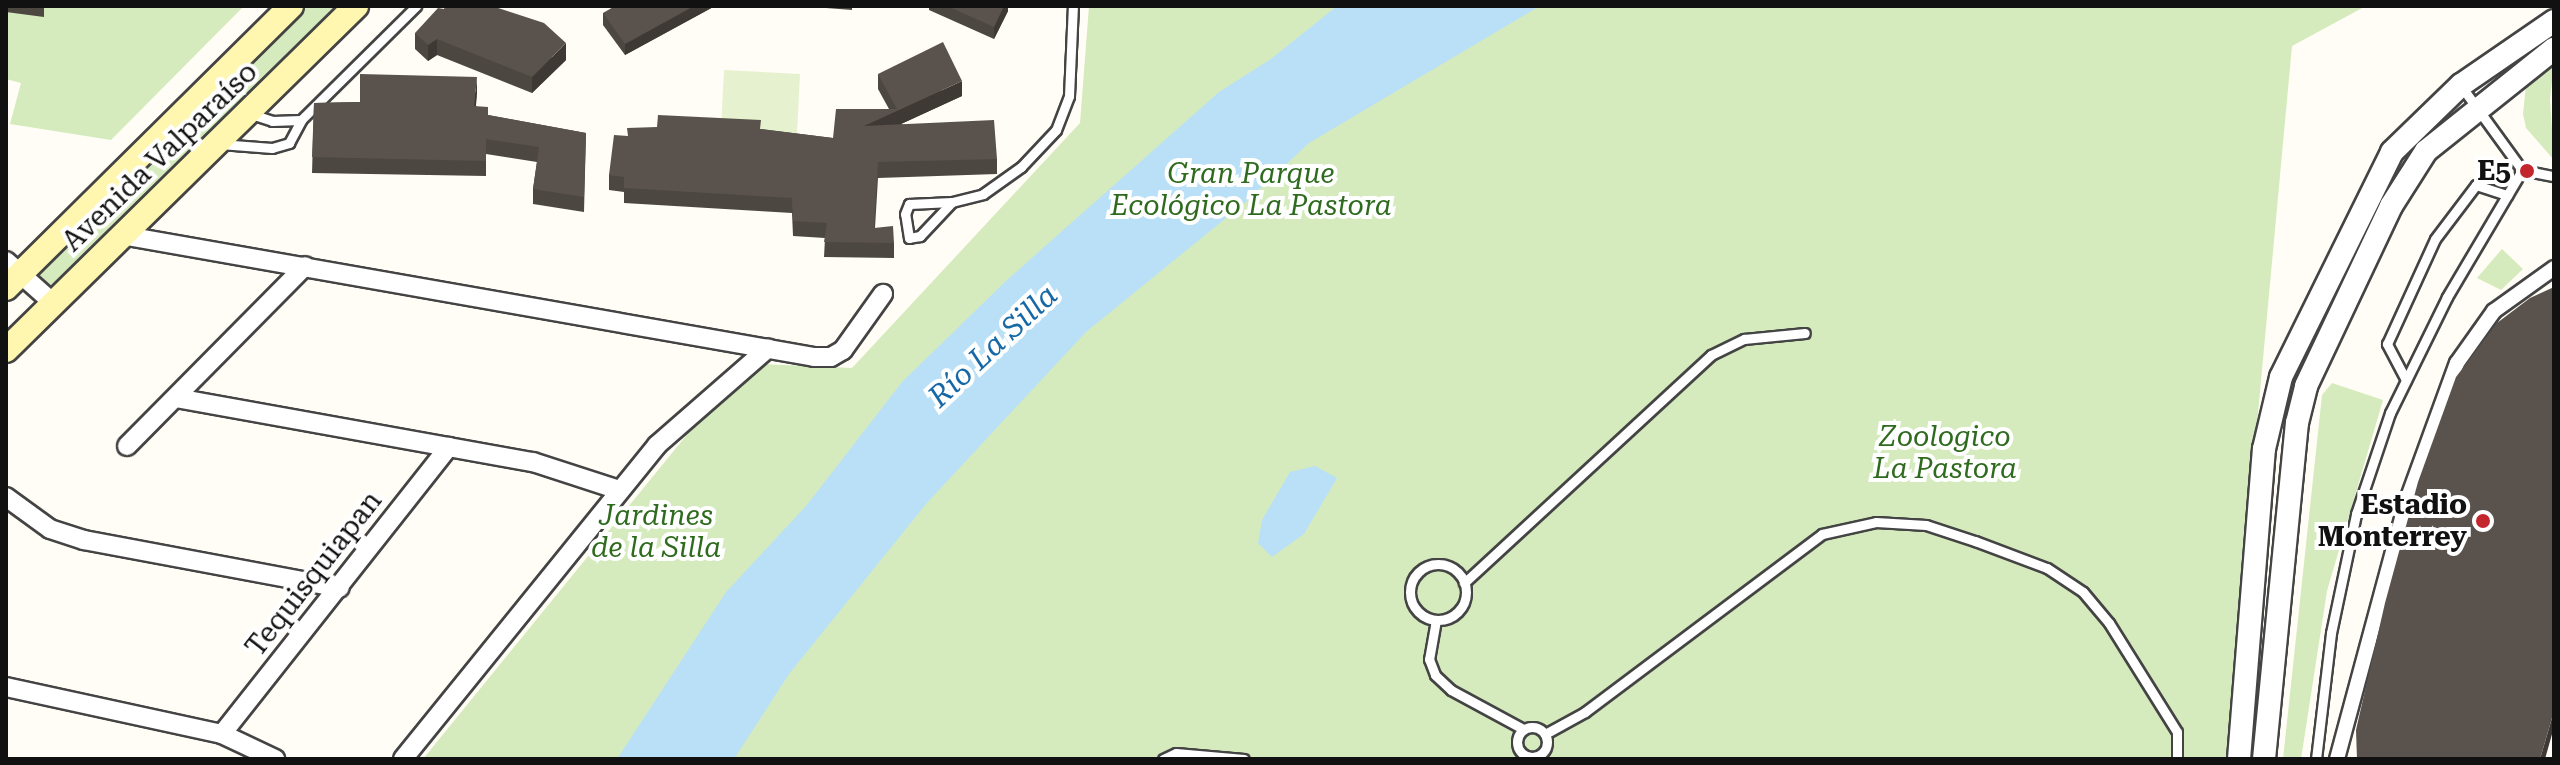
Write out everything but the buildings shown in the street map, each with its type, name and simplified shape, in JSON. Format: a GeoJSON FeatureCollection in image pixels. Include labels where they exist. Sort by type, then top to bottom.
{"type":"FeatureCollection","features":[{"type":"Feature","properties":{"kind":"main road","name":"Avenida Valparaíso"},"geometry":{"type":"LineString","coordinates":[[11,274],[291,6]]}},
{"type":"Feature","properties":{"kind":"main road","name":"Avenida Valparaíso"},"geometry":{"type":"LineString","coordinates":[[6,350],[121,235],[251,114],[356,6]]}},
{"type":"Feature","properties":{"kind":"street"},"geometry":{"type":"LineString","coordinates":[[2239,759],[2264,449],[2275,392],[2339,267],[2373,181],[2416,123],[2461,85],[2554,21]]}},
{"type":"Feature","properties":{"kind":"street"},"geometry":{"type":"LineString","coordinates":[[2264,759],[2297,423],[2306,386],[2406,179],[2426,151],[2554,49]]}},
{"type":"Feature","properties":{"kind":"street"},"geometry":{"type":"LineString","coordinates":[[121,235],[831,357],[843,350],[883,294]]}},
{"type":"Feature","properties":{"kind":"street"},"geometry":{"type":"LineString","coordinates":[[127,446],[305,266]]}},
{"type":"Feature","properties":{"kind":"street"},"geometry":{"type":"LineString","coordinates":[[2337,759],[2406,503],[2457,363],[2494,311],[2554,268]]}},
{"type":"Feature","properties":{"kind":"street"},"geometry":{"type":"LineString","coordinates":[[11,274],[52,302]]}},
{"type":"Feature","properties":{"kind":"street"},"geometry":{"type":"LineString","coordinates":[[403,759],[619,490],[691,410],[768,348]]}},
{"type":"Feature","properties":{"kind":"street"},"geometry":{"type":"LineString","coordinates":[[176,398],[533,462],[619,490]]}},
{"type":"Feature","properties":{"kind":"street","name":"Tequisquiapan"},"geometry":{"type":"LineString","coordinates":[[222,734],[449,447]]}},
{"type":"Feature","properties":{"kind":"street"},"geometry":{"type":"LineString","coordinates":[[6,497],[50,529],[84,540],[340,588]]}},
{"type":"Feature","properties":{"kind":"street"},"geometry":{"type":"LineString","coordinates":[[6,687],[222,734],[275,759]]}},
{"type":"Feature","properties":{"kind":"lane"},"geometry":{"type":"LineString","coordinates":[[220,144],[283,146],[301,120],[416,6]]}},
{"type":"Feature","properties":{"kind":"lane"},"geometry":{"type":"LineString","coordinates":[[952,202],[920,236],[909,238],[905,223],[909,204],[952,202],[983,194],[1003,182],[1056,130],[1069,96],[1073,6]]}},
{"type":"Feature","properties":{"kind":"lane"},"geometry":{"type":"LineString","coordinates":[[2461,85],[2522,170],[2554,176]]}},
{"type":"Feature","properties":{"kind":"lane"},"geometry":{"type":"LineString","coordinates":[[251,114],[272,121],[301,120]]}},
{"type":"Feature","properties":{"kind":"lane"},"geometry":{"type":"LineString","coordinates":[[2316,759],[2331,633],[2356,514],[2406,380],[2522,170]]}},
{"type":"Feature","properties":{"kind":"lane"},"geometry":{"type":"LineString","coordinates":[[2406,380],[2387,344],[2435,239],[2476,185],[2507,195]]}},
{"type":"Feature","properties":{"kind":"lane"},"geometry":{"type":"LineString","coordinates":[[1464,583],[1711,355],[1744,339],[1805,333]]}},
{"type":"Feature","properties":{"kind":"lane"},"geometry":{"type":"LineString","coordinates":[[1545,734],[1585,712],[1822,534],[1876,522],[1926,525],[1962,537],[2047,568],[2083,592],[2109,623],[2177,732],[2177,759]]}},
{"type":"Feature","properties":{"kind":"lane"},"geometry":{"type":"LineString","coordinates":[[1440,564],[1450,567],[1464,583],[1463,605],[1447,619],[1436,620],[1416,611],[1410,590],[1419,571],[1440,564]]}},
{"type":"Feature","properties":{"kind":"lane"},"geometry":{"type":"LineString","coordinates":[[1436,620],[1429,659],[1435,675],[1451,690],[1523,729],[1535,727],[1545,734]]}},
{"type":"Feature","properties":{"kind":"lane"},"geometry":{"type":"LineString","coordinates":[[1523,729],[1517,744],[1528,756],[1544,751],[1545,734]]}},
{"type":"Feature","properties":{"kind":"lane"},"geometry":{"type":"LineString","coordinates":[[1163,759],[1176,753],[1244,759]]}},
{"type":"Feature","properties":{"kind":"green space"},"geometry":{"type":"Polygon","coordinates":[[[6,6],[244,6],[111,140],[10,124],[21,83],[6,79],[6,6]]]}},
{"type":"Feature","properties":{"kind":"green space"},"geometry":{"type":"Polygon","coordinates":[[[295,6],[341,6],[54,285],[42,282],[36,265],[295,6]]]}},
{"type":"Feature","properties":{"kind":"green space"},"geometry":{"type":"Polygon","coordinates":[[[1089,6],[2366,6],[2292,46],[2226,759],[423,759],[698,421],[762,364],[852,368],[1080,123],[1089,6]]]}},
{"type":"Feature","properties":{"kind":"green space"},"geometry":{"type":"Polygon","coordinates":[[[2554,64],[2550,99],[2554,160],[2526,128],[2523,114],[2526,85],[2554,64]]]}},
{"type":"Feature","properties":{"kind":"green space"},"geometry":{"type":"Polygon","coordinates":[[[724,70],[800,74],[797,133],[721,129],[724,70]]]}},
{"type":"Feature","properties":{"kind":"green space"},"geometry":{"type":"Polygon","coordinates":[[[2502,249],[2523,269],[2501,290],[2477,278],[2502,249]]]}},
{"type":"Feature","properties":{"kind":"green space"},"geometry":{"type":"Polygon","coordinates":[[[2332,383],[2383,400],[2327,591],[2301,759],[2283,759],[2322,395],[2332,383]]]}},
{"type":"Feature","properties":{"kind":"water","name":"Río La Silla"},"geometry":{"type":"Polygon","coordinates":[[[1337,6],[1540,6],[1309,143],[1247,201],[1086,332],[926,504],[789,674],[734,759],[617,759],[726,592],[806,506],[902,382],[1008,279],[1219,92],[1271,59],[1337,6]]]}},
{"type":"Feature","properties":{"kind":"water"},"geometry":{"type":"Polygon","coordinates":[[[1315,466],[1337,478],[1304,534],[1272,557],[1258,543],[1262,520],[1290,472],[1315,466]]]}},
{"type":"Feature","properties":{"kind":"place","name":"E5"},"geometry":{"type":"Point","coordinates":[2527,171]}},
{"type":"Feature","properties":{"kind":"place","name":"Estadio Monterrey"},"geometry":{"type":"Point","coordinates":[2483,521]}},
{"type":"Feature","properties":{"kind":"park label","name":"Gran Parque Ecológico La Pastora"},"geometry":{"type":"Point","coordinates":[1251,190]}},
{"type":"Feature","properties":{"kind":"park label","name":"Zoologico La Pastora"},"geometry":{"type":"Point","coordinates":[1945,453]}},
{"type":"Feature","properties":{"kind":"park label","name":"Jardines de la Silla"},"geometry":{"type":"Point","coordinates":[656,532]}}]}
